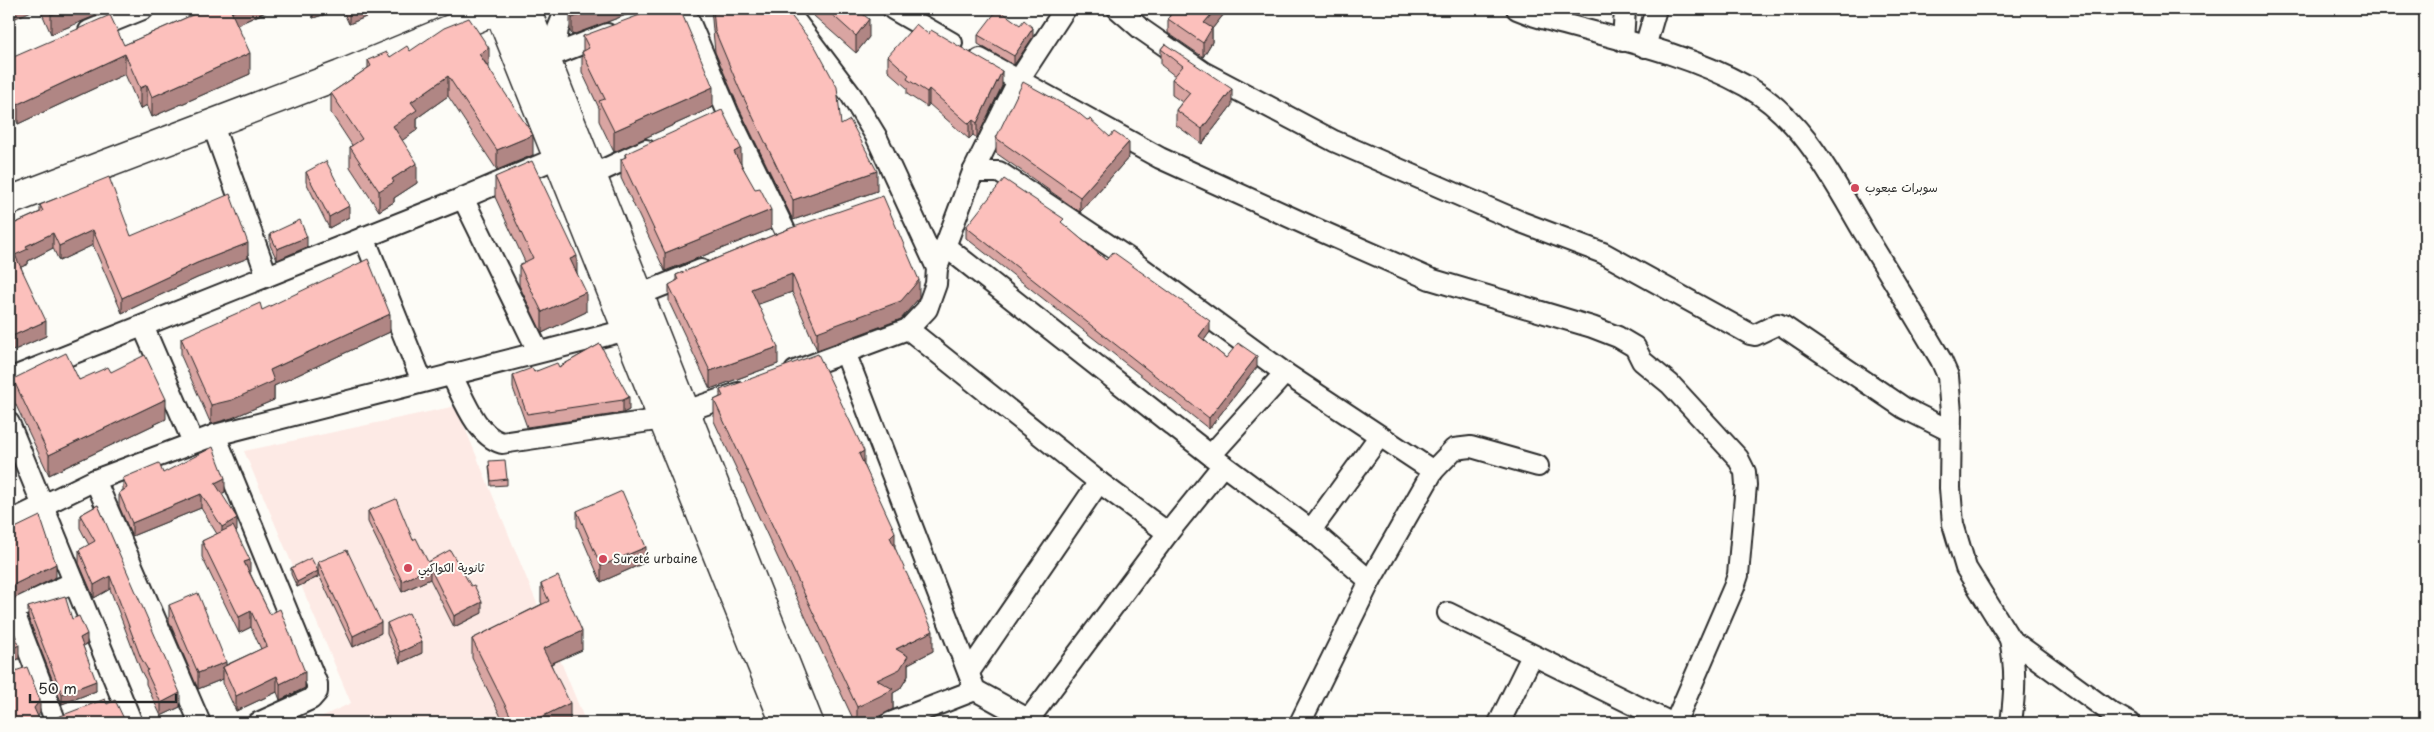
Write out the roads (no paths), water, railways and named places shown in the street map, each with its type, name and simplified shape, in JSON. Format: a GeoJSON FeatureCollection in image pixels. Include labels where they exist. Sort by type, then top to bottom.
{"type":"FeatureCollection","features":[{"type":"Feature","properties":{"kind":"main road"},"geometry":{"type":"LineString","coordinates":[[9,200],[340,75],[498,9],[627,330],[675,416],[809,723]]}},
{"type":"Feature","properties":{"kind":"main road"},"geometry":{"type":"LineString","coordinates":[[526,9],[550,57],[592,174],[639,295],[675,416],[785,723]]}},
{"type":"Feature","properties":{"kind":"street"},"geometry":{"type":"LineString","coordinates":[[71,38],[143,9]]}},
{"type":"Feature","properties":{"kind":"street"},"geometry":{"type":"LineString","coordinates":[[550,57],[566,9]]}},
{"type":"Feature","properties":{"kind":"street"},"geometry":{"type":"LineString","coordinates":[[790,9],[793,18],[851,95],[876,136],[893,198],[937,268]]}},
{"type":"Feature","properties":{"kind":"street"},"geometry":{"type":"LineString","coordinates":[[893,9],[1018,81],[1160,158],[1421,275],[1592,327],[1618,337],[1635,347],[1642,360],[1670,384],[1738,458],[1745,472],[1746,485],[1738,575],[1675,723]]}},
{"type":"Feature","properties":{"kind":"street"},"geometry":{"type":"LineString","coordinates":[[451,374],[480,428],[495,441],[502,443],[675,416],[908,329],[927,310],[936,284],[937,268],[973,172],[1018,81],[1065,9]]}},
{"type":"Feature","properties":{"kind":"street"},"geometry":{"type":"LineString","coordinates":[[1118,9],[1141,30],[1203,72],[1334,141],[1512,218],[1603,253],[1750,334],[1755,334],[1778,324],[1784,326],[1904,408],[1950,431]]}},
{"type":"Feature","properties":{"kind":"street"},"geometry":{"type":"LineString","coordinates":[[1517,9],[1535,16],[1682,56],[1747,87],[1776,106],[1795,126],[1829,174],[1941,360],[1948,376],[1951,413],[1950,488],[1952,515],[1966,568],[2010,639],[2016,667],[2016,685],[2011,723]]}},
{"type":"Feature","properties":{"kind":"street"},"geometry":{"type":"LineString","coordinates":[[1623,41],[1625,9]]}},
{"type":"Feature","properties":{"kind":"street"},"geometry":{"type":"LineString","coordinates":[[1645,47],[1656,9]]}},
{"type":"Feature","properties":{"kind":"street"},"geometry":{"type":"LineString","coordinates":[[675,10],[728,112],[796,232],[769,242]]}},
{"type":"Feature","properties":{"kind":"street"},"geometry":{"type":"LineString","coordinates":[[550,57],[622,28]]}},
{"type":"Feature","properties":{"kind":"street"},"geometry":{"type":"LineString","coordinates":[[710,121],[728,112]]}},
{"type":"Feature","properties":{"kind":"street"},"geometry":{"type":"LineString","coordinates":[[212,123],[267,276]]}},
{"type":"Feature","properties":{"kind":"street"},"geometry":{"type":"LineString","coordinates":[[592,174],[664,142]]}},
{"type":"Feature","properties":{"kind":"street"},"geometry":{"type":"LineString","coordinates":[[9,379],[463,198],[558,157]]}},
{"type":"Feature","properties":{"kind":"street"},"geometry":{"type":"LineString","coordinates":[[973,172],[1000,172],[1128,258],[1285,373],[1433,471]]}},
{"type":"Feature","properties":{"kind":"street"},"geometry":{"type":"LineString","coordinates":[[463,198],[538,351]]}},
{"type":"Feature","properties":{"kind":"street"},"geometry":{"type":"LineString","coordinates":[[364,237],[422,381]]}},
{"type":"Feature","properties":{"kind":"street"},"geometry":{"type":"LineString","coordinates":[[946,246],[1217,460],[1311,530],[1370,581]]}},
{"type":"Feature","properties":{"kind":"street"},"geometry":{"type":"LineString","coordinates":[[639,295],[722,261]]}},
{"type":"Feature","properties":{"kind":"street"},"geometry":{"type":"LineString","coordinates":[[143,326],[193,442]]}},
{"type":"Feature","properties":{"kind":"street"},"geometry":{"type":"LineString","coordinates":[[908,329],[1099,482],[1168,533]]}},
{"type":"Feature","properties":{"kind":"street"},"geometry":{"type":"LineString","coordinates":[[9,522],[42,504],[95,480],[215,435],[538,351],[627,330]]}},
{"type":"Feature","properties":{"kind":"street"},"geometry":{"type":"LineString","coordinates":[[845,352],[972,681],[1029,722],[1168,533],[1217,460],[1285,373]]}},
{"type":"Feature","properties":{"kind":"street"},"geometry":{"type":"LineString","coordinates":[[9,423],[74,582],[112,698],[132,723]]}},
{"type":"Feature","properties":{"kind":"street"},"geometry":{"type":"LineString","coordinates":[[215,435],[317,684],[317,692],[311,699],[258,723]]}},
{"type":"Feature","properties":{"kind":"street"},"geometry":{"type":"LineString","coordinates":[[1311,530],[1380,437]]}},
{"type":"Feature","properties":{"kind":"street"},"geometry":{"type":"LineString","coordinates":[[1300,723],[1370,581],[1433,471],[1454,449],[1465,447],[1471,447],[1538,466]]}},
{"type":"Feature","properties":{"kind":"street"},"geometry":{"type":"LineString","coordinates":[[95,480],[200,723]]}},
{"type":"Feature","properties":{"kind":"street"},"geometry":{"type":"LineString","coordinates":[[890,723],[972,681],[1099,482]]}},
{"type":"Feature","properties":{"kind":"street"},"geometry":{"type":"LineString","coordinates":[[57,719],[25,669],[11,611],[74,582]]}},
{"type":"Feature","properties":{"kind":"street"},"geometry":{"type":"LineString","coordinates":[[1448,614],[1671,723]]}},
{"type":"Feature","properties":{"kind":"street"},"geometry":{"type":"LineString","coordinates":[[2010,639],[2110,712],[2130,723]]}},
{"type":"Feature","properties":{"kind":"street"},"geometry":{"type":"LineString","coordinates":[[1499,723],[1532,656]]}},
{"type":"Feature","properties":{"kind":"place","name":"سوبرات عبعوب"},"geometry":{"type":"Point","coordinates":[1855,188]}},
{"type":"Feature","properties":{"kind":"place","name":"Sureté urbaine"},"geometry":{"type":"Point","coordinates":[603,559]}},
{"type":"Feature","properties":{"kind":"place","name":"ثانوية الكواكبي"},"geometry":{"type":"Point","coordinates":[408,568]}}]}
